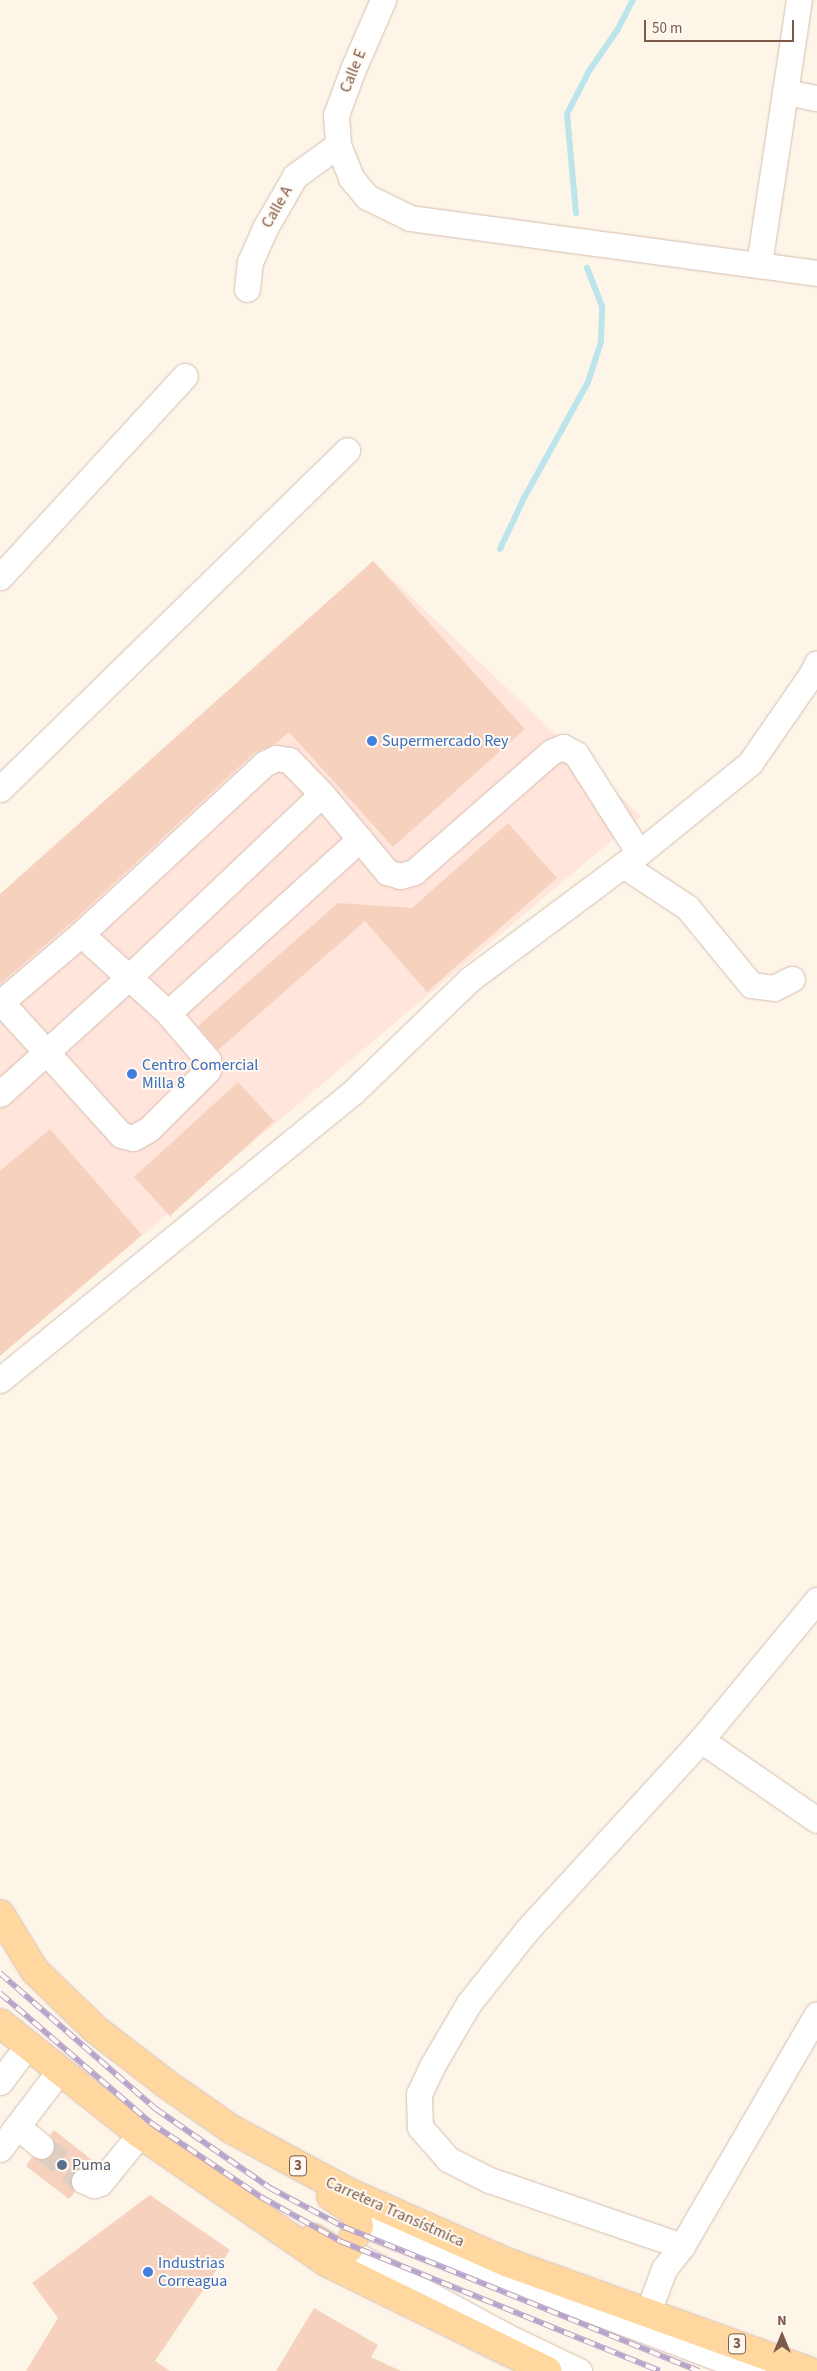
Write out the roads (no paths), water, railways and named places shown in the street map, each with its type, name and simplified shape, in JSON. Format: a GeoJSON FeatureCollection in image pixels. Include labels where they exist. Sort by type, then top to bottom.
{"type":"FeatureCollection","features":[{"type":"Feature","properties":{"kind":"main road","name":"Carretera Transístmica"},"geometry":{"type":"LineString","coordinates":[[0,1914],[35,1971],[95,2029],[165,2083],[231,2129],[348,2192],[497,2258],[809,2371]]}},
{"type":"Feature","properties":{"kind":"main road"},"geometry":{"type":"LineString","coordinates":[[0,2023],[59,2072],[140,2134],[326,2262],[548,2371]]}},
{"type":"Feature","properties":{"kind":"main road"},"geometry":{"type":"LineString","coordinates":[[59,2072],[68,2072],[173,2148],[331,2249],[341,2253],[347,2250],[359,2223],[354,2211],[231,2129]]}},
{"type":"Feature","properties":{"kind":"street","name":"Calle E"},"geometry":{"type":"LineString","coordinates":[[383,0],[353,69],[336,115],[338,146],[351,178],[367,197],[410,218],[817,272]]}},
{"type":"Feature","properties":{"kind":"street"},"geometry":{"type":"LineString","coordinates":[[758,264],[799,0]]}},
{"type":"Feature","properties":{"kind":"street"},"geometry":{"type":"LineString","coordinates":[[785,92],[817,98]]}},
{"type":"Feature","properties":{"kind":"street","name":"Calle A"},"geometry":{"type":"LineString","coordinates":[[247,289],[250,262],[264,228],[296,176],[338,146]]}},
{"type":"Feature","properties":{"kind":"street"},"geometry":{"type":"LineString","coordinates":[[0,578],[185,376]]}},
{"type":"Feature","properties":{"kind":"street"},"geometry":{"type":"LineString","coordinates":[[0,789],[347,450]]}},
{"type":"Feature","properties":{"kind":"street"},"geometry":{"type":"LineString","coordinates":[[0,1380],[353,1092],[470,979],[631,859],[750,763],[811,675],[817,663]]}},
{"type":"Feature","properties":{"kind":"street"},"geometry":{"type":"LineString","coordinates":[[81,934],[168,1013],[208,1060],[208,1070],[149,1129],[133,1138],[121,1136],[1,1002],[81,934],[264,764],[276,758],[289,760],[322,794],[387,872],[400,876],[414,872],[551,752],[563,747],[576,754],[631,859],[687,907],[751,985],[774,988],[792,979]]}},
{"type":"Feature","properties":{"kind":"street"},"geometry":{"type":"LineString","coordinates":[[0,1094],[128,978],[322,794]]}},
{"type":"Feature","properties":{"kind":"street"},"geometry":{"type":"LineString","coordinates":[[168,1013],[360,839]]}},
{"type":"Feature","properties":{"kind":"street"},"geometry":{"type":"LineString","coordinates":[[682,2246],[489,2180],[448,2159],[420,2127],[419,2094],[432,2066],[468,2003],[526,1930],[700,1740],[817,1600]]}},
{"type":"Feature","properties":{"kind":"street"},"geometry":{"type":"LineString","coordinates":[[700,1740],[817,1820]]}},
{"type":"Feature","properties":{"kind":"street"},"geometry":{"type":"LineString","coordinates":[[656,2314],[679,2275],[682,2246],[817,2014]]}},
{"type":"Feature","properties":{"kind":"street"},"geometry":{"type":"LineString","coordinates":[[0,2082],[27,2046]]}},
{"type":"Feature","properties":{"kind":"street"},"geometry":{"type":"LineString","coordinates":[[0,2149],[59,2072]]}},
{"type":"Feature","properties":{"kind":"street"},"geometry":{"type":"LineString","coordinates":[[17,2126],[41,2146]]}},
{"type":"Feature","properties":{"kind":"street"},"geometry":{"type":"LineString","coordinates":[[84,2180],[94,2184],[100,2183],[140,2134]]}},
{"type":"Feature","properties":{"kind":"street"},"geometry":{"type":"LineString","coordinates":[[359,2223],[753,2371]]}},
{"type":"Feature","properties":{"kind":"street"},"geometry":{"type":"LineString","coordinates":[[347,2250],[506,2336],[579,2371]]}},
{"type":"Feature","properties":{"kind":"waterway"},"geometry":{"type":"LineString","coordinates":[[576,213],[567,114],[589,71],[618,29],[633,0]]}},
{"type":"Feature","properties":{"kind":"waterway"},"geometry":{"type":"LineString","coordinates":[[500,549],[524,498],[588,382],[601,342],[602,306],[587,268]]}},
{"type":"Feature","properties":{"kind":"tunnel"},"geometry":{"type":"LineString","coordinates":[[41,2146],[84,2181]]}},
{"type":"Feature","properties":{"kind":"railway"},"geometry":{"type":"LineString","coordinates":[[0,1973],[156,2109],[270,2188],[344,2227],[699,2371]]}},
{"type":"Feature","properties":{"kind":"railway"},"geometry":{"type":"LineString","coordinates":[[0,1993],[151,2123],[261,2197],[340,2241],[660,2371]]}},
{"type":"Feature","properties":{"kind":"place","name":"Supermercado Rey"},"geometry":{"type":"Point","coordinates":[372,741]}},
{"type":"Feature","properties":{"kind":"place","name":"Centro Comercial Milla 8"},"geometry":{"type":"Point","coordinates":[132,1074]}},
{"type":"Feature","properties":{"kind":"place","name":"Puma"},"geometry":{"type":"Point","coordinates":[62,2165]}},
{"type":"Feature","properties":{"kind":"place","name":"Industrias Correagua"},"geometry":{"type":"Point","coordinates":[148,2272]}}]}
